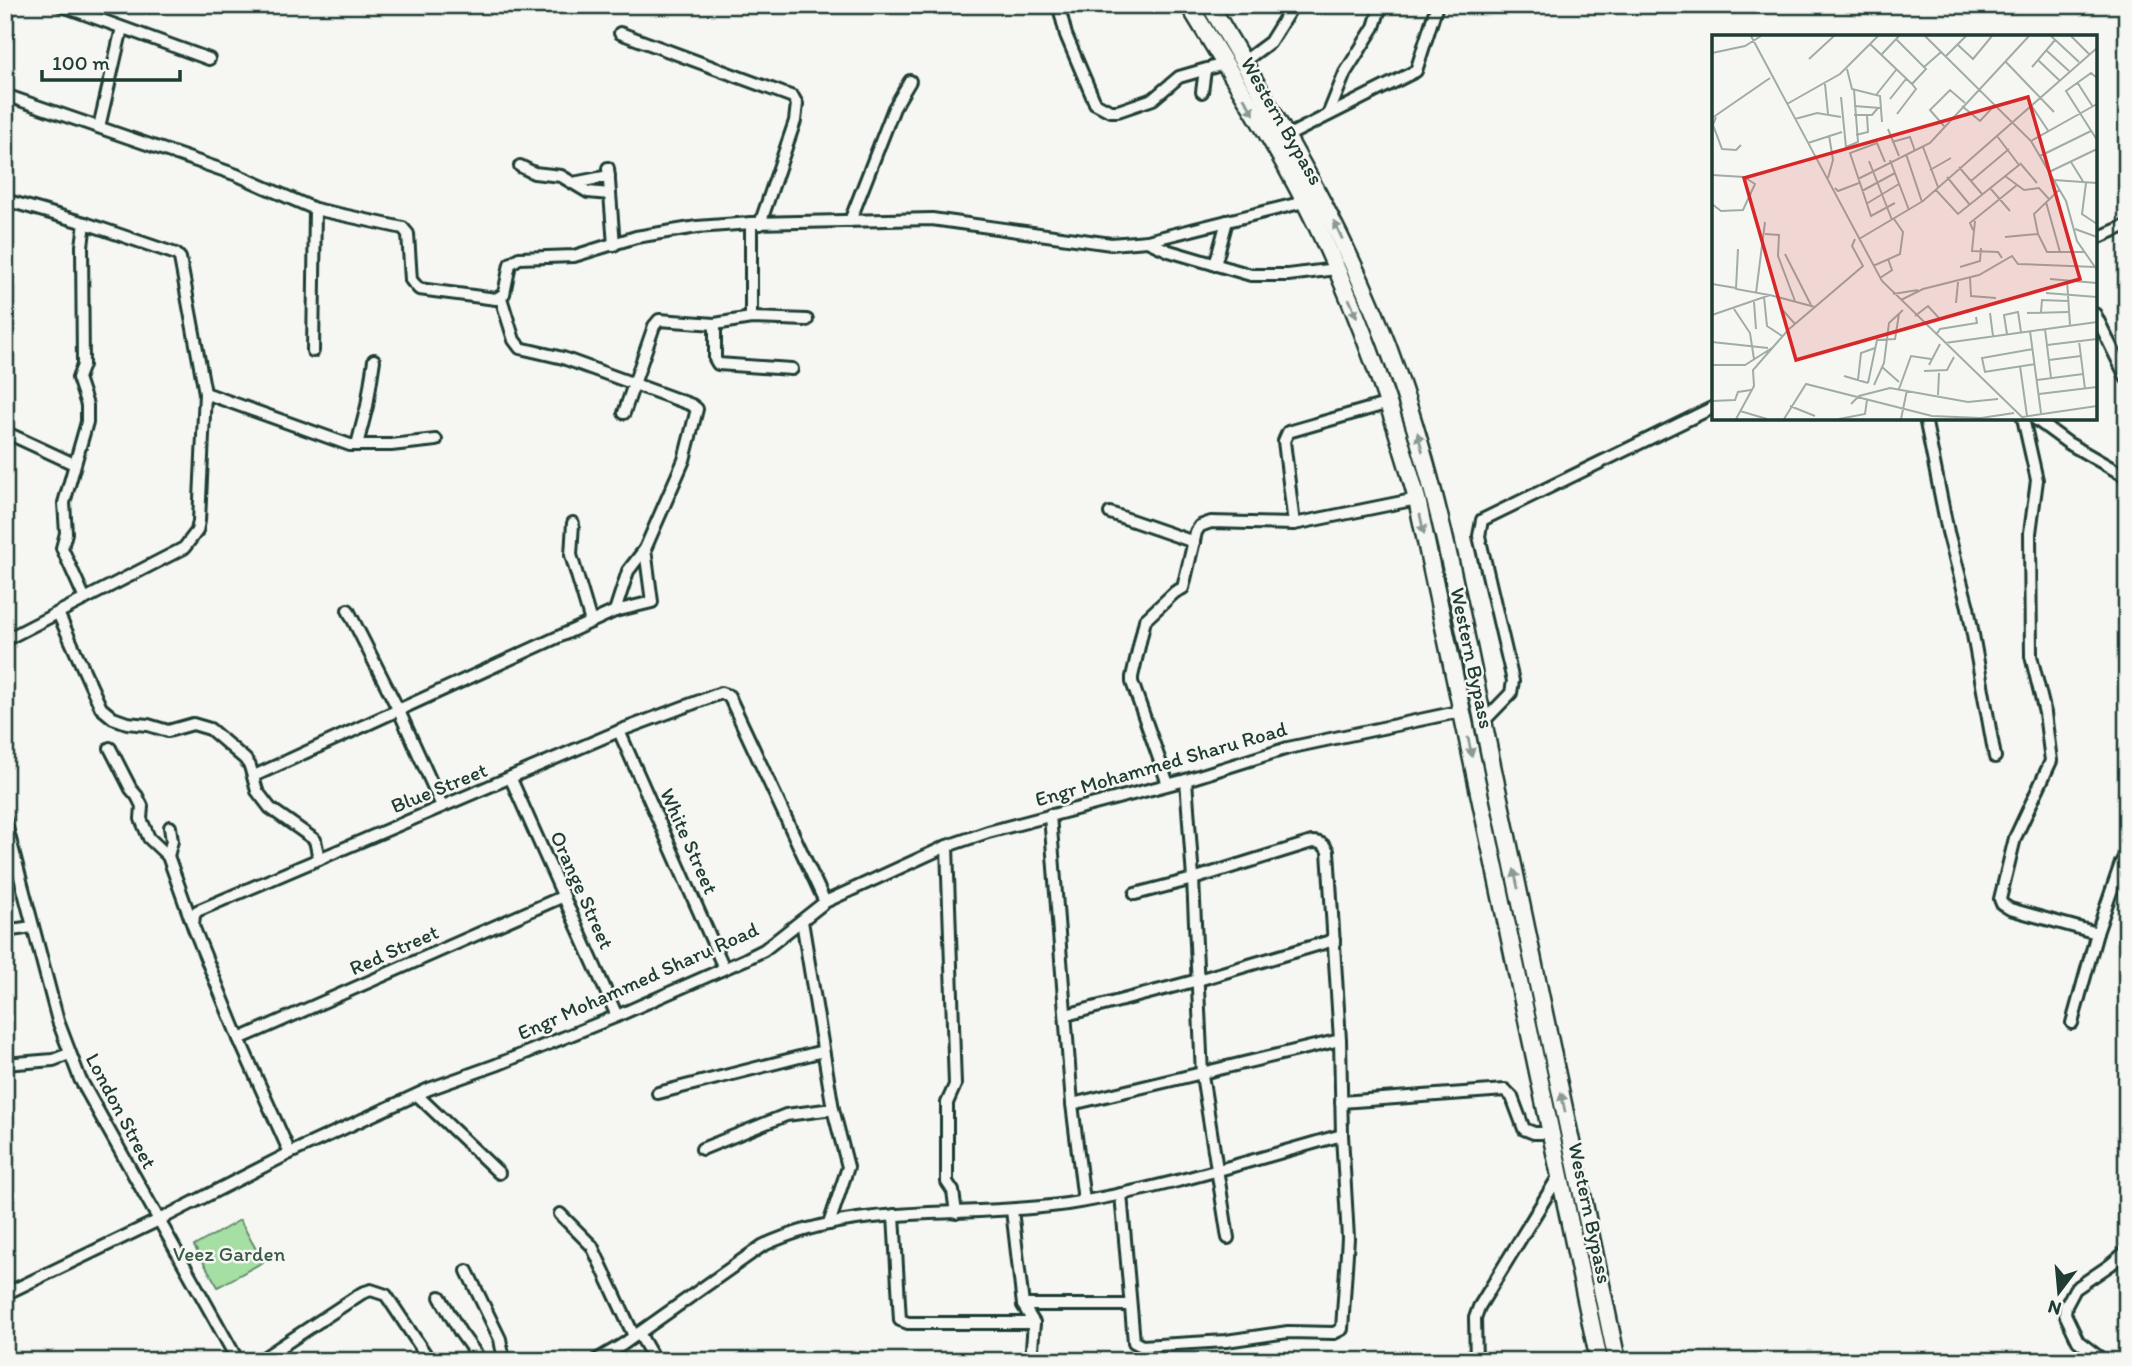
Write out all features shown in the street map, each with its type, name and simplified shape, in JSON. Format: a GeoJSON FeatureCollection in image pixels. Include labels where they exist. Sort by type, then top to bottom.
{"type":"FeatureCollection","features":[{"type":"Feature","properties":{"kind":"main road","name":"Western Bypass"},"geometry":{"type":"LineString","coordinates":[[1189,5],[1304,202],[1355,311],[1388,403],[1417,499],[1599,1361]]}},
{"type":"Feature","properties":{"kind":"main road","name":"Western Bypass"},"geometry":{"type":"LineString","coordinates":[[1210,5],[1332,217],[1398,373],[1432,487],[1617,1361]]}},
{"type":"Feature","properties":{"kind":"street"},"geometry":{"type":"LineString","coordinates":[[60,5],[209,59]]}},
{"type":"Feature","properties":{"kind":"street"},"geometry":{"type":"LineString","coordinates":[[92,18],[96,5]]}},
{"type":"Feature","properties":{"kind":"street"},"geometry":{"type":"LineString","coordinates":[[1243,62],[1270,42],[1293,5]]}},
{"type":"Feature","properties":{"kind":"street"},"geometry":{"type":"LineString","coordinates":[[1328,115],[1345,73],[1374,27],[1381,5]]}},
{"type":"Feature","properties":{"kind":"street"},"geometry":{"type":"LineString","coordinates":[[1287,136],[1416,71],[1437,5]]}},
{"type":"Feature","properties":{"kind":"street"},"geometry":{"type":"LineString","coordinates":[[1059,11],[1066,35],[1095,103],[1102,108],[1118,111],[1153,99],[1179,77],[1224,64]]}},
{"type":"Feature","properties":{"kind":"street"},"geometry":{"type":"LineString","coordinates":[[99,127],[122,28]]}},
{"type":"Feature","properties":{"kind":"street"},"geometry":{"type":"LineString","coordinates":[[620,33],[793,97],[797,104],[795,121],[756,224],[751,318]]}},
{"type":"Feature","properties":{"kind":"street"},"geometry":{"type":"LineString","coordinates":[[1202,92],[1205,70]]}},
{"type":"Feature","properties":{"kind":"street"},"geometry":{"type":"LineString","coordinates":[[850,221],[894,108],[909,81]]}},
{"type":"Feature","properties":{"kind":"street"},"geometry":{"type":"LineString","coordinates":[[5,95],[237,174],[315,209],[403,228],[408,234],[411,280],[419,289],[496,299],[504,295],[510,264],[514,260],[574,256],[636,237],[697,228],[932,219],[1108,244],[1147,241],[1304,202]]}},
{"type":"Feature","properties":{"kind":"street"},"geometry":{"type":"LineString","coordinates":[[520,166],[534,173],[561,176],[588,192],[610,194]]}},
{"type":"Feature","properties":{"kind":"street"},"geometry":{"type":"LineString","coordinates":[[573,183],[609,172],[614,245]]}},
{"type":"Feature","properties":{"kind":"street"},"geometry":{"type":"LineString","coordinates":[[5,200],[172,251],[180,258],[205,393],[199,521],[192,540],[184,548],[5,640]]}},
{"type":"Feature","properties":{"kind":"street"},"geometry":{"type":"LineString","coordinates":[[313,351],[315,209]]}},
{"type":"Feature","properties":{"kind":"street"},"geometry":{"type":"LineString","coordinates":[[1215,265],[1227,221]]}},
{"type":"Feature","properties":{"kind":"street"},"geometry":{"type":"LineString","coordinates":[[85,223],[82,246],[83,365],[78,377],[87,405],[87,422],[64,503],[66,534],[62,548],[85,599]]}},
{"type":"Feature","properties":{"kind":"street"},"geometry":{"type":"LineString","coordinates":[[2097,238],[2127,225]]}},
{"type":"Feature","properties":{"kind":"street"},"geometry":{"type":"LineString","coordinates":[[1147,241],[1169,251],[1251,275],[1288,275],[1336,269]]}},
{"type":"Feature","properties":{"kind":"street"},"geometry":{"type":"LineString","coordinates":[[501,298],[514,340],[520,348],[563,358],[697,409],[684,460],[645,549],[628,571],[615,611]]}},
{"type":"Feature","properties":{"kind":"street"},"geometry":{"type":"LineString","coordinates":[[624,413],[656,322],[664,320],[715,324],[751,318],[807,320]]}},
{"type":"Feature","properties":{"kind":"street"},"geometry":{"type":"LineString","coordinates":[[2097,318],[2127,379]]}},
{"type":"Feature","properties":{"kind":"street"},"geometry":{"type":"LineString","coordinates":[[715,324],[715,359],[718,364],[792,369]]}},
{"type":"Feature","properties":{"kind":"street"},"geometry":{"type":"LineString","coordinates":[[357,445],[367,406],[374,360]]}},
{"type":"Feature","properties":{"kind":"street"},"geometry":{"type":"LineString","coordinates":[[205,393],[335,442],[391,445],[436,440]]}},
{"type":"Feature","properties":{"kind":"street"},"geometry":{"type":"LineString","coordinates":[[1294,524],[1284,441],[1288,432],[1388,403]]}},
{"type":"Feature","properties":{"kind":"street"},"geometry":{"type":"LineString","coordinates":[[1483,722],[1511,693],[1513,681],[1479,536],[1482,520],[1712,408]]}},
{"type":"Feature","properties":{"kind":"street"},"geometry":{"type":"LineString","coordinates":[[1925,420],[1948,532],[1968,607],[1995,757]]}},
{"type":"Feature","properties":{"kind":"street"},"geometry":{"type":"LineString","coordinates":[[2023,420],[2036,480],[2030,533],[2031,656],[2045,713],[2051,761],[2015,838],[2000,899],[2002,904],[2010,909],[2097,933]]}},
{"type":"Feature","properties":{"kind":"street"},"geometry":{"type":"LineString","coordinates":[[2037,420],[2068,443],[2127,477]]}},
{"type":"Feature","properties":{"kind":"street"},"geometry":{"type":"LineString","coordinates":[[5,432],[74,464]]}},
{"type":"Feature","properties":{"kind":"street"},"geometry":{"type":"LineString","coordinates":[[1168,785],[1132,677],[1145,620],[1183,588],[1200,526],[1211,522],[1294,524],[1417,499]]}},
{"type":"Feature","properties":{"kind":"street"},"geometry":{"type":"LineString","coordinates":[[1110,513],[1194,542]]}},
{"type":"Feature","properties":{"kind":"street"},"geometry":{"type":"LineString","coordinates":[[573,523],[571,555],[591,622]]}},
{"type":"Feature","properties":{"kind":"street"},"geometry":{"type":"LineString","coordinates":[[254,776],[615,611],[652,602],[645,549]]}},
{"type":"Feature","properties":{"kind":"street"},"geometry":{"type":"LineString","coordinates":[[348,610],[399,711],[442,806]]}},
{"type":"Feature","properties":{"kind":"street"},"geometry":{"type":"LineString","coordinates":[[58,613],[101,708],[120,721],[169,731],[187,724],[200,724],[210,729],[250,766],[257,791],[270,808],[315,840],[319,859]]}},
{"type":"Feature","properties":{"kind":"street","name":"Blue Street"},"geometry":{"type":"LineString","coordinates":[[192,926],[197,911],[619,731],[718,693],[729,696],[825,902]]}},
{"type":"Feature","properties":{"kind":"street","name":"Engr Mohammed Sharu Road"},"geometry":{"type":"LineString","coordinates":[[5,1294],[290,1153],[417,1094],[617,1016],[764,950],[825,902],[947,846],[1050,815],[1186,780],[1288,748],[1462,711]]}},
{"type":"Feature","properties":{"kind":"street","name":"White Street"},"geometry":{"type":"LineString","coordinates":[[619,731],[724,968]]}},
{"type":"Feature","properties":{"kind":"street"},"geometry":{"type":"LineString","coordinates":[[110,748],[142,806],[141,822],[149,838],[168,856],[192,926],[290,1153]]}},
{"type":"Feature","properties":{"kind":"street","name":"Orange Street"},"geometry":{"type":"LineString","coordinates":[[511,779],[617,1016]]}},
{"type":"Feature","properties":{"kind":"street"},"geometry":{"type":"LineString","coordinates":[[1186,780],[1202,1075],[1228,1238]]}},
{"type":"Feature","properties":{"kind":"street"},"geometry":{"type":"LineString","coordinates":[[1050,815],[1072,1104],[1084,1201]]}},
{"type":"Feature","properties":{"kind":"street","name":"London Street"},"geometry":{"type":"LineString","coordinates":[[5,820],[69,1055],[238,1361]]}},
{"type":"Feature","properties":{"kind":"street"},"geometry":{"type":"LineString","coordinates":[[168,856],[172,841],[170,827]]}},
{"type":"Feature","properties":{"kind":"street"},"geometry":{"type":"LineString","coordinates":[[1121,1194],[1134,1342],[1142,1346],[1226,1341],[1288,1332],[1339,1332],[1344,1323],[1348,1238],[1340,1040],[1328,851],[1325,845],[1319,842],[1135,894]]}},
{"type":"Feature","properties":{"kind":"street"},"geometry":{"type":"LineString","coordinates":[[947,846],[955,1085],[947,1103],[947,1182],[953,1191],[956,1213]]}},
{"type":"Feature","properties":{"kind":"street"},"geometry":{"type":"LineString","coordinates":[[2072,1023],[2097,933],[2127,852]]}},
{"type":"Feature","properties":{"kind":"street","name":"Red Street"},"geometry":{"type":"LineString","coordinates":[[239,1039],[564,896]]}},
{"type":"Feature","properties":{"kind":"street"},"geometry":{"type":"LineString","coordinates":[[802,921],[833,1109],[848,1172],[829,1224]]}},
{"type":"Feature","properties":{"kind":"street"},"geometry":{"type":"LineString","coordinates":[[5,931],[32,927]]}},
{"type":"Feature","properties":{"kind":"street"},"geometry":{"type":"LineString","coordinates":[[1066,1015],[1334,940]]}},
{"type":"Feature","properties":{"kind":"street"},"geometry":{"type":"LineString","coordinates":[[1072,1104],[1340,1040]]}},
{"type":"Feature","properties":{"kind":"street"},"geometry":{"type":"LineString","coordinates":[[658,1093],[823,1051]]}},
{"type":"Feature","properties":{"kind":"street"},"geometry":{"type":"LineString","coordinates":[[5,1065],[69,1055]]}},
{"type":"Feature","properties":{"kind":"street"},"geometry":{"type":"LineString","coordinates":[[1341,1102],[1505,1090],[1512,1097],[1524,1129],[1534,1133],[1551,1133]]}},
{"type":"Feature","properties":{"kind":"street"},"geometry":{"type":"LineString","coordinates":[[417,1094],[499,1173]]}},
{"type":"Feature","properties":{"kind":"street"},"geometry":{"type":"LineString","coordinates":[[702,1149],[786,1115],[833,1109]]}},
{"type":"Feature","properties":{"kind":"street"},"geometry":{"type":"LineString","coordinates":[[595,1361],[762,1246],[829,1224],[894,1215],[1012,1210],[1084,1201],[1216,1170],[1342,1135]]}},
{"type":"Feature","properties":{"kind":"street"},"geometry":{"type":"LineString","coordinates":[[1476,1361],[1476,1313],[1560,1174]]}},
{"type":"Feature","properties":{"kind":"street"},"geometry":{"type":"LineString","coordinates":[[1012,1210],[1023,1306],[1034,1323],[1031,1361]]}},
{"type":"Feature","properties":{"kind":"street"},"geometry":{"type":"LineString","coordinates":[[560,1214],[592,1246],[636,1334],[655,1361]]}},
{"type":"Feature","properties":{"kind":"street"},"geometry":{"type":"LineString","coordinates":[[894,1215],[900,1320],[1034,1323]]}},
{"type":"Feature","properties":{"kind":"street"},"geometry":{"type":"LineString","coordinates":[[2104,1361],[2078,1342],[2065,1314],[2066,1306],[2075,1289],[2127,1251]]}},
{"type":"Feature","properties":{"kind":"street"},"geometry":{"type":"LineString","coordinates":[[467,1271],[500,1339],[504,1361]]}},
{"type":"Feature","properties":{"kind":"street"},"geometry":{"type":"LineString","coordinates":[[259,1361],[362,1293],[371,1290],[386,1295],[430,1361]]}},
{"type":"Feature","properties":{"kind":"street"},"geometry":{"type":"LineString","coordinates":[[440,1297],[481,1361]]}},
{"type":"Feature","properties":{"kind":"street"},"geometry":{"type":"LineString","coordinates":[[1023,1306],[1130,1305]]}},
{"type":"Feature","properties":{"kind":"green space","name":"Veez Garden"},"geometry":{"type":"Polygon","coordinates":[[[240,1220],[263,1262],[218,1287],[194,1246],[240,1220]]]}}]}
